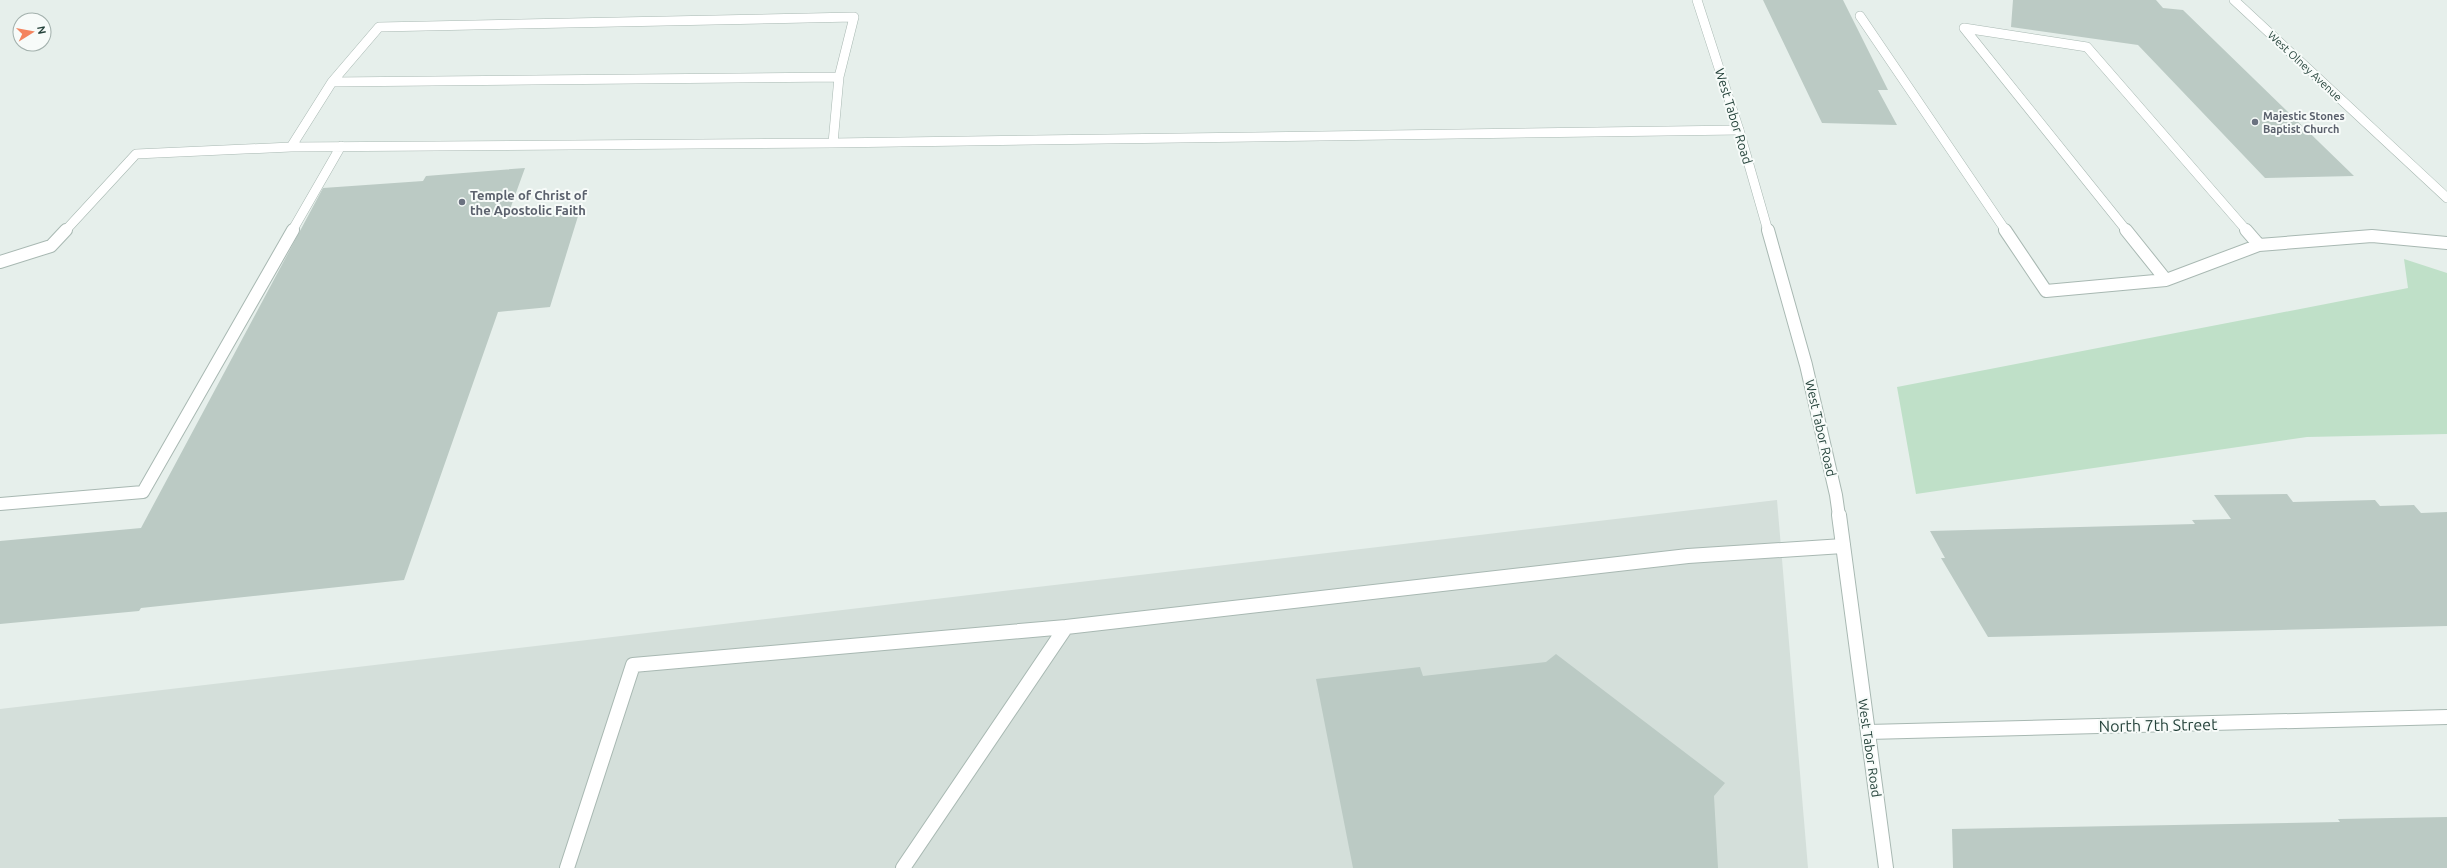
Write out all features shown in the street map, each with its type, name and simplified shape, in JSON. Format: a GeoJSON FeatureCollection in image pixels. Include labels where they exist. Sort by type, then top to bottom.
{"type":"FeatureCollection","features":[{"type":"Feature","properties":{"kind":"street","name":"West Tabor Road"},"geometry":{"type":"LineString","coordinates":[[1697,0],[1739,130],[1806,365],[1836,495],[1886,868]]}},
{"type":"Feature","properties":{"kind":"street","name":"West Olney Avenue"},"geometry":{"type":"LineString","coordinates":[[2234,0],[2447,198]]}},
{"type":"Feature","properties":{"kind":"street"},"geometry":{"type":"LineString","coordinates":[[1860,16],[2046,291],[2166,280],[2259,246],[2372,236],[2447,243]]}},
{"type":"Feature","properties":{"kind":"street"},"geometry":{"type":"LineString","coordinates":[[291,147],[332,82],[379,28],[854,17],[839,77],[833,143]]}},
{"type":"Feature","properties":{"kind":"street"},"geometry":{"type":"LineString","coordinates":[[2166,280],[1964,28],[2087,47],[2259,246]]}},
{"type":"Feature","properties":{"kind":"street"},"geometry":{"type":"LineString","coordinates":[[332,82],[839,77]]}},
{"type":"Feature","properties":{"kind":"street"},"geometry":{"type":"LineString","coordinates":[[0,262],[51,246],[136,154],[341,146],[833,143],[1739,130]]}},
{"type":"Feature","properties":{"kind":"street"},"geometry":{"type":"LineString","coordinates":[[0,504],[143,492],[341,146]]}},
{"type":"Feature","properties":{"kind":"street"},"geometry":{"type":"LineString","coordinates":[[567,868],[633,665],[1066,627],[1688,556],[1842,546]]}},
{"type":"Feature","properties":{"kind":"street"},"geometry":{"type":"LineString","coordinates":[[903,868],[1066,627]]}},
{"type":"Feature","properties":{"kind":"street","name":"North 7th Street"},"geometry":{"type":"LineString","coordinates":[[1868,732],[2447,717]]}},
{"type":"Feature","properties":{"kind":"shaded area"},"geometry":{"type":"Polygon","coordinates":[[[1777,500],[1808,868],[0,868],[0,709],[1777,500]]]}},
{"type":"Feature","properties":{"kind":"green space"},"geometry":{"type":"Polygon","coordinates":[[[2404,259],[2447,273],[2447,434],[2307,437],[1916,494],[1897,387],[2408,288],[2404,259]]]}},
{"type":"Feature","properties":{"kind":"building"},"geometry":{"type":"Polygon","coordinates":[[[1763,0],[1843,0],[1888,90],[1878,90],[1897,125],[1822,123],[1763,0]]]}},
{"type":"Feature","properties":{"kind":"building","name":"Majestic Stones Baptist Church"},"geometry":{"type":"Polygon","coordinates":[[[2013,0],[2156,0],[2163,8],[2183,10],[2354,176],[2265,178],[2138,45],[2011,27],[2013,0]]]}},
{"type":"Feature","properties":{"kind":"building"},"geometry":{"type":"Polygon","coordinates":[[[525,168],[509,212],[551,208],[549,216],[579,213],[550,307],[498,312],[404,580],[141,608],[139,611],[0,624],[0,541],[141,528],[323,188],[423,181],[426,176],[525,168]]]}},
{"type":"Feature","properties":{"kind":"building"},"geometry":{"type":"Polygon","coordinates":[[[2287,494],[2293,502],[2375,500],[2380,506],[2414,505],[2421,513],[2447,512],[2447,626],[1988,637],[1941,558],[1945,558],[1930,531],[2195,524],[2192,520],[2231,519],[2214,495],[2287,494]]]}},
{"type":"Feature","properties":{"kind":"building"},"geometry":{"type":"Polygon","coordinates":[[[1556,654],[1725,783],[1714,796],[1718,868],[1353,868],[1316,679],[1420,667],[1423,676],[1546,662],[1556,654]]]}},
{"type":"Feature","properties":{"kind":"building"},"geometry":{"type":"Polygon","coordinates":[[[2447,817],[2447,868],[1953,868],[1952,829],[2340,822],[2338,819],[2447,817]]]}},
{"type":"Feature","properties":{"kind":"place","name":"Majestic Stones Baptist Church"},"geometry":{"type":"Point","coordinates":[2255,122]}},
{"type":"Feature","properties":{"kind":"place","name":"Temple of Christ of the Apostolic Faith"},"geometry":{"type":"Point","coordinates":[462,202]}}]}
